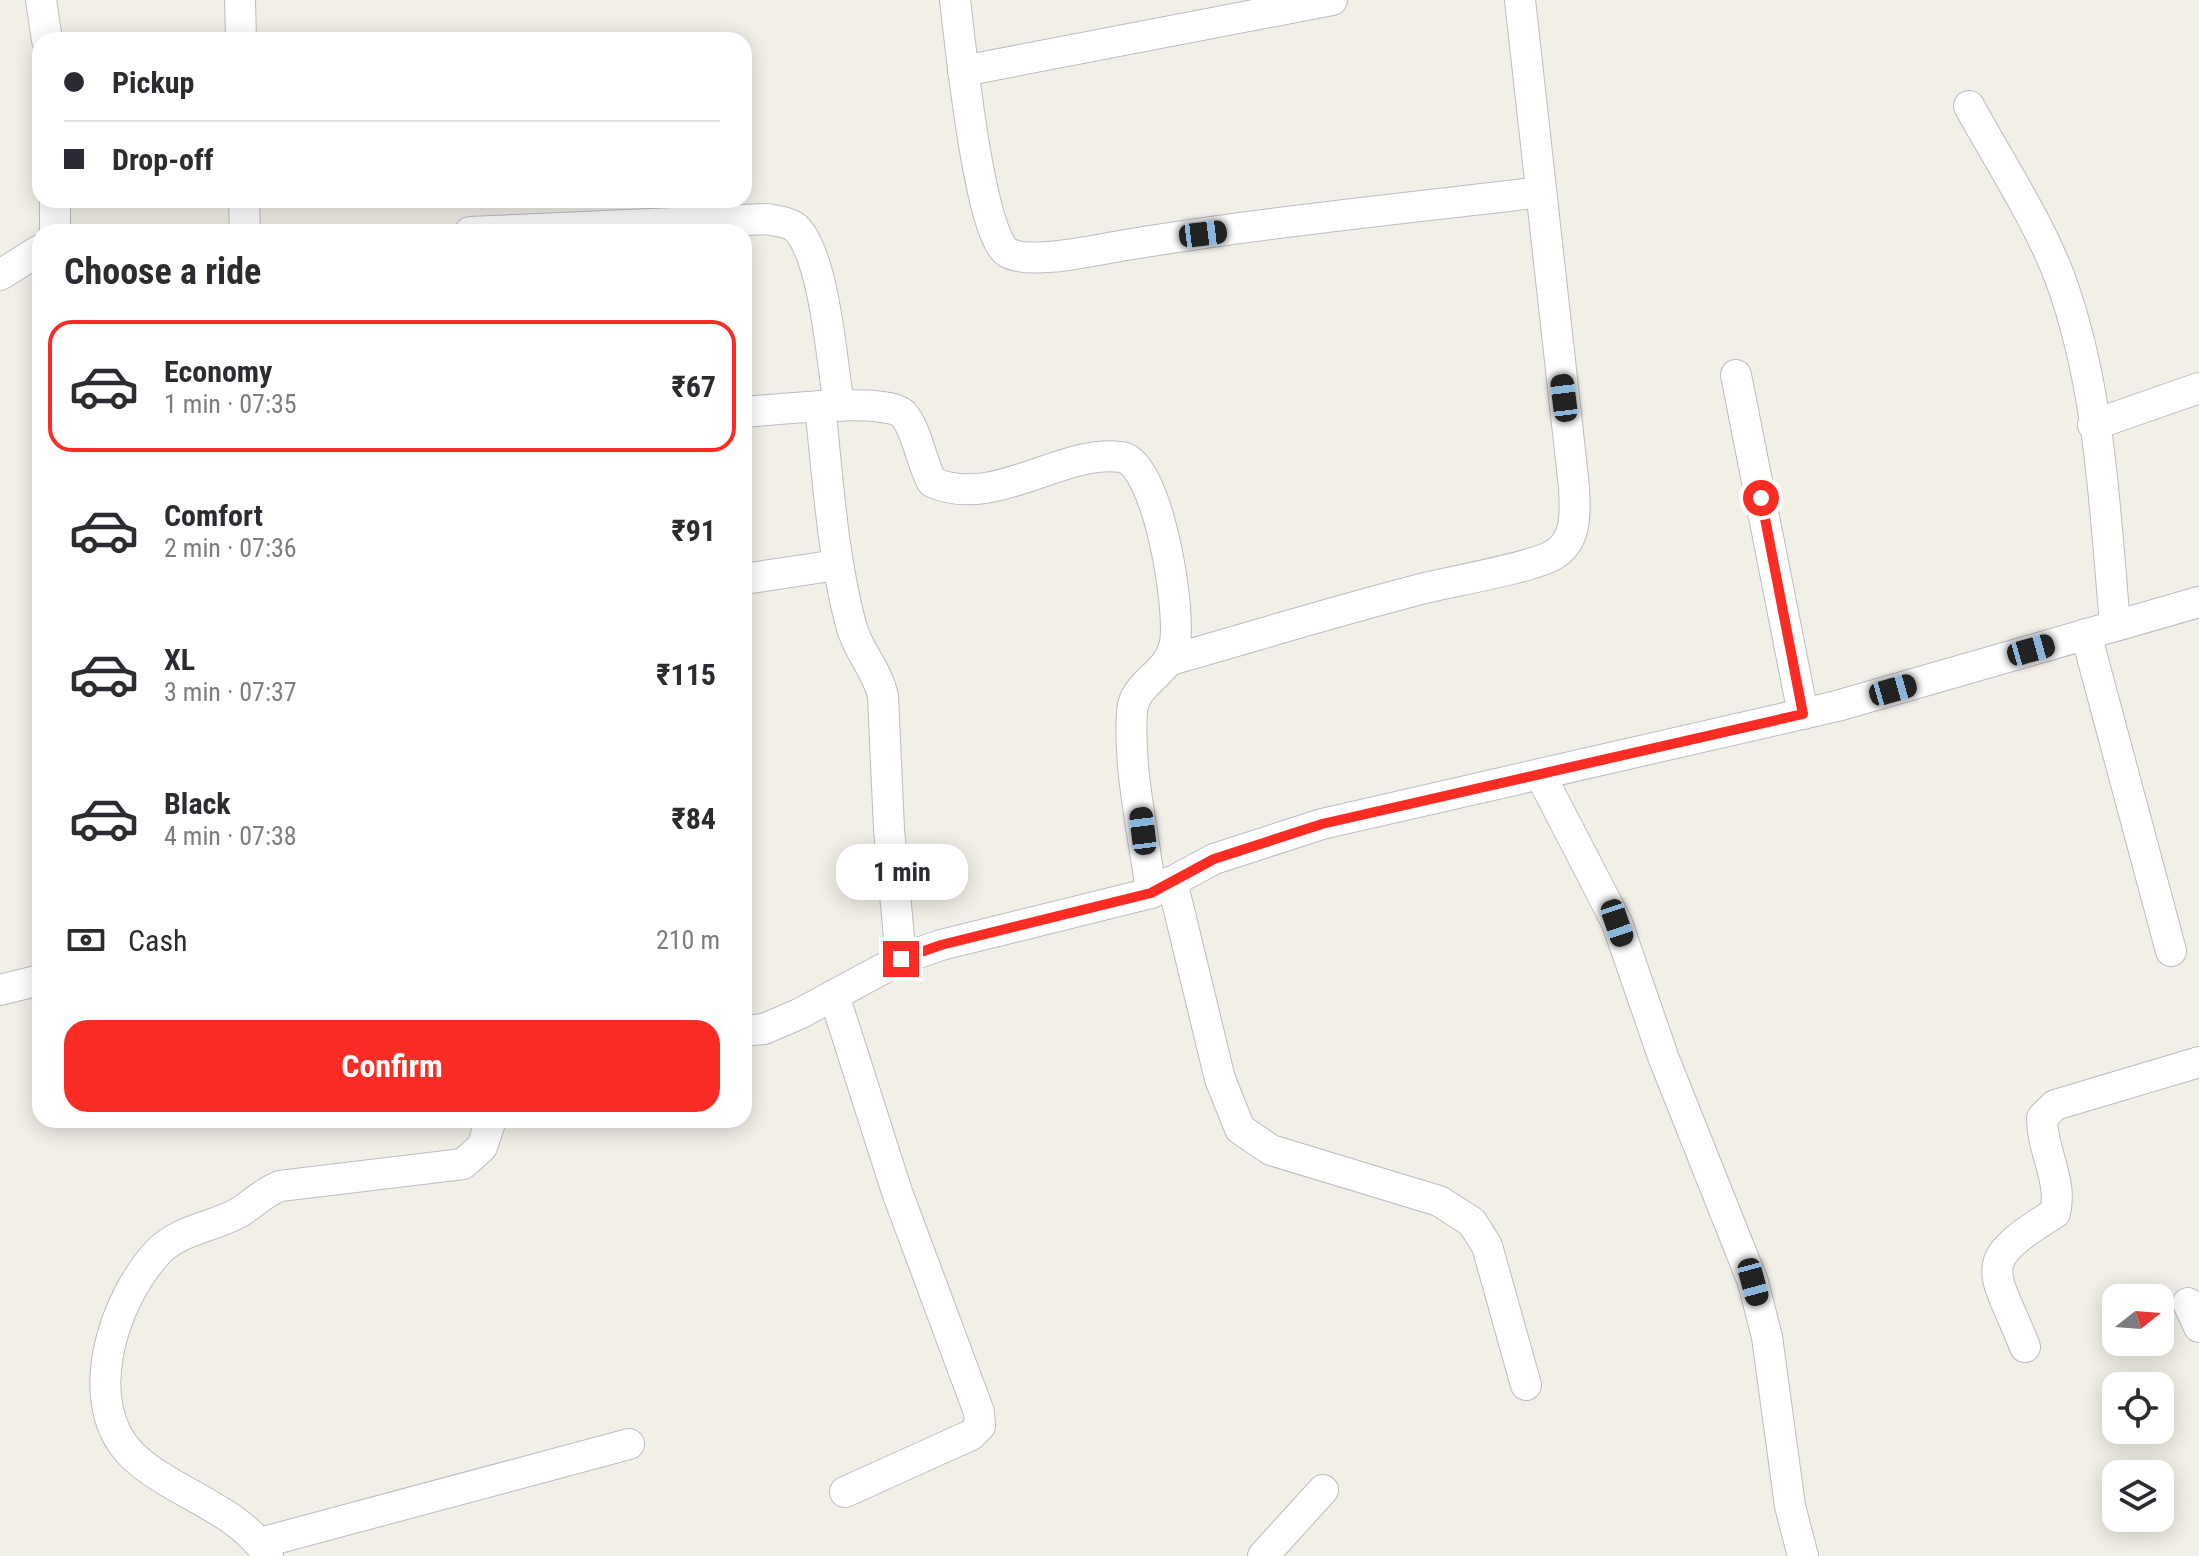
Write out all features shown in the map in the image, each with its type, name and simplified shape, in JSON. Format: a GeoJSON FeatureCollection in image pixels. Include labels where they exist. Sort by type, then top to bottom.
{"type":"FeatureCollection","features":[{"type":"Feature","properties":{"kind":"street"},"geometry":{"type":"LineString","coordinates":[[41,0],[46,32]]}},
{"type":"Feature","properties":{"kind":"street"},"geometry":{"type":"LineString","coordinates":[[240,0],[241,32]]}},
{"type":"Feature","properties":{"kind":"street"},"geometry":{"type":"LineString","coordinates":[[955,0],[984,200],[994,239],[1008,253],[1031,257],[1070,254],[1172,237],[1541,192]]}},
{"type":"Feature","properties":{"kind":"street"},"geometry":{"type":"LineString","coordinates":[[963,71],[1332,0]]}},
{"type":"Feature","properties":{"kind":"street"},"geometry":{"type":"LineString","coordinates":[[1520,0],[1574,487],[1575,521],[1568,541],[1555,555],[1532,562],[1394,596],[1170,660],[1139,689],[1132,707],[1136,770],[1161,887],[1220,1079],[1240,1129],[1271,1150],[1439,1201],[1472,1222],[1487,1246],[1526,1385]]}},
{"type":"Feature","properties":{"kind":"street"},"geometry":{"type":"LineString","coordinates":[[1969,106],[2059,277],[2081,358],[2093,425],[2115,625]]}},
{"type":"Feature","properties":{"kind":"street"},"geometry":{"type":"LineString","coordinates":[[653,224],[767,219],[793,225],[808,243],[818,275],[830,406],[837,565],[860,652],[879,675],[883,696],[889,829],[901,959]]}},
{"type":"Feature","properties":{"kind":"street"},"geometry":{"type":"LineString","coordinates":[[0,275],[32,255]]}},
{"type":"Feature","properties":{"kind":"street"},"geometry":{"type":"LineString","coordinates":[[1736,375],[1803,714]]}},
{"type":"Feature","properties":{"kind":"street"},"geometry":{"type":"LineString","coordinates":[[2093,425],[2199,388]]}},
{"type":"Feature","properties":{"kind":"street"},"geometry":{"type":"LineString","coordinates":[[752,411],[891,406],[903,414],[932,482],[949,489],[1000,484],[1100,457],[1124,457],[1137,465],[1155,504],[1176,614],[1176,643],[1170,660]]}},
{"type":"Feature","properties":{"kind":"street"},"geometry":{"type":"LineString","coordinates":[[752,578],[837,565]]}},
{"type":"Feature","properties":{"kind":"street"},"geometry":{"type":"LineString","coordinates":[[752,1030],[764,1029],[901,959],[941,945],[1161,887],[1214,859],[1322,824],[1803,714],[2199,602]]}},
{"type":"Feature","properties":{"kind":"street"},"geometry":{"type":"LineString","coordinates":[[2086,634],[2171,951]]}},
{"type":"Feature","properties":{"kind":"street"},"geometry":{"type":"LineString","coordinates":[[1540,774],[1617,923],[1664,1059],[1753,1282],[1767,1337],[1790,1506],[1803,1556]]}},
{"type":"Feature","properties":{"kind":"street"},"geometry":{"type":"LineString","coordinates":[[0,990],[32,982]]}},
{"type":"Feature","properties":{"kind":"street"},"geometry":{"type":"LineString","coordinates":[[834,995],[897,1192],[979,1412],[980,1426],[971,1435],[845,1492]]}},
{"type":"Feature","properties":{"kind":"street"},"geometry":{"type":"LineString","coordinates":[[2025,1347],[1994,1270],[2000,1252],[2055,1213],[2059,1196],[2042,1139],[2042,1118],[2055,1105],[2199,1062]]}},
{"type":"Feature","properties":{"kind":"street"},"geometry":{"type":"LineString","coordinates":[[488,1128],[482,1147],[463,1164],[280,1186],[225,1220],[181,1235],[159,1252],[130,1294],[109,1349],[103,1385],[110,1420],[131,1454],[264,1549],[629,1444]]}},
{"type":"Feature","properties":{"kind":"street"},"geometry":{"type":"LineString","coordinates":[[1263,1556],[1323,1490]]}},
{"type":"Feature","properties":{"kind":"route"},"geometry":{"type":"LineString","coordinates":[[901,959],[941,945],[1151,893],[1214,859],[1322,824],[1803,714],[1761,498]]}}]}
